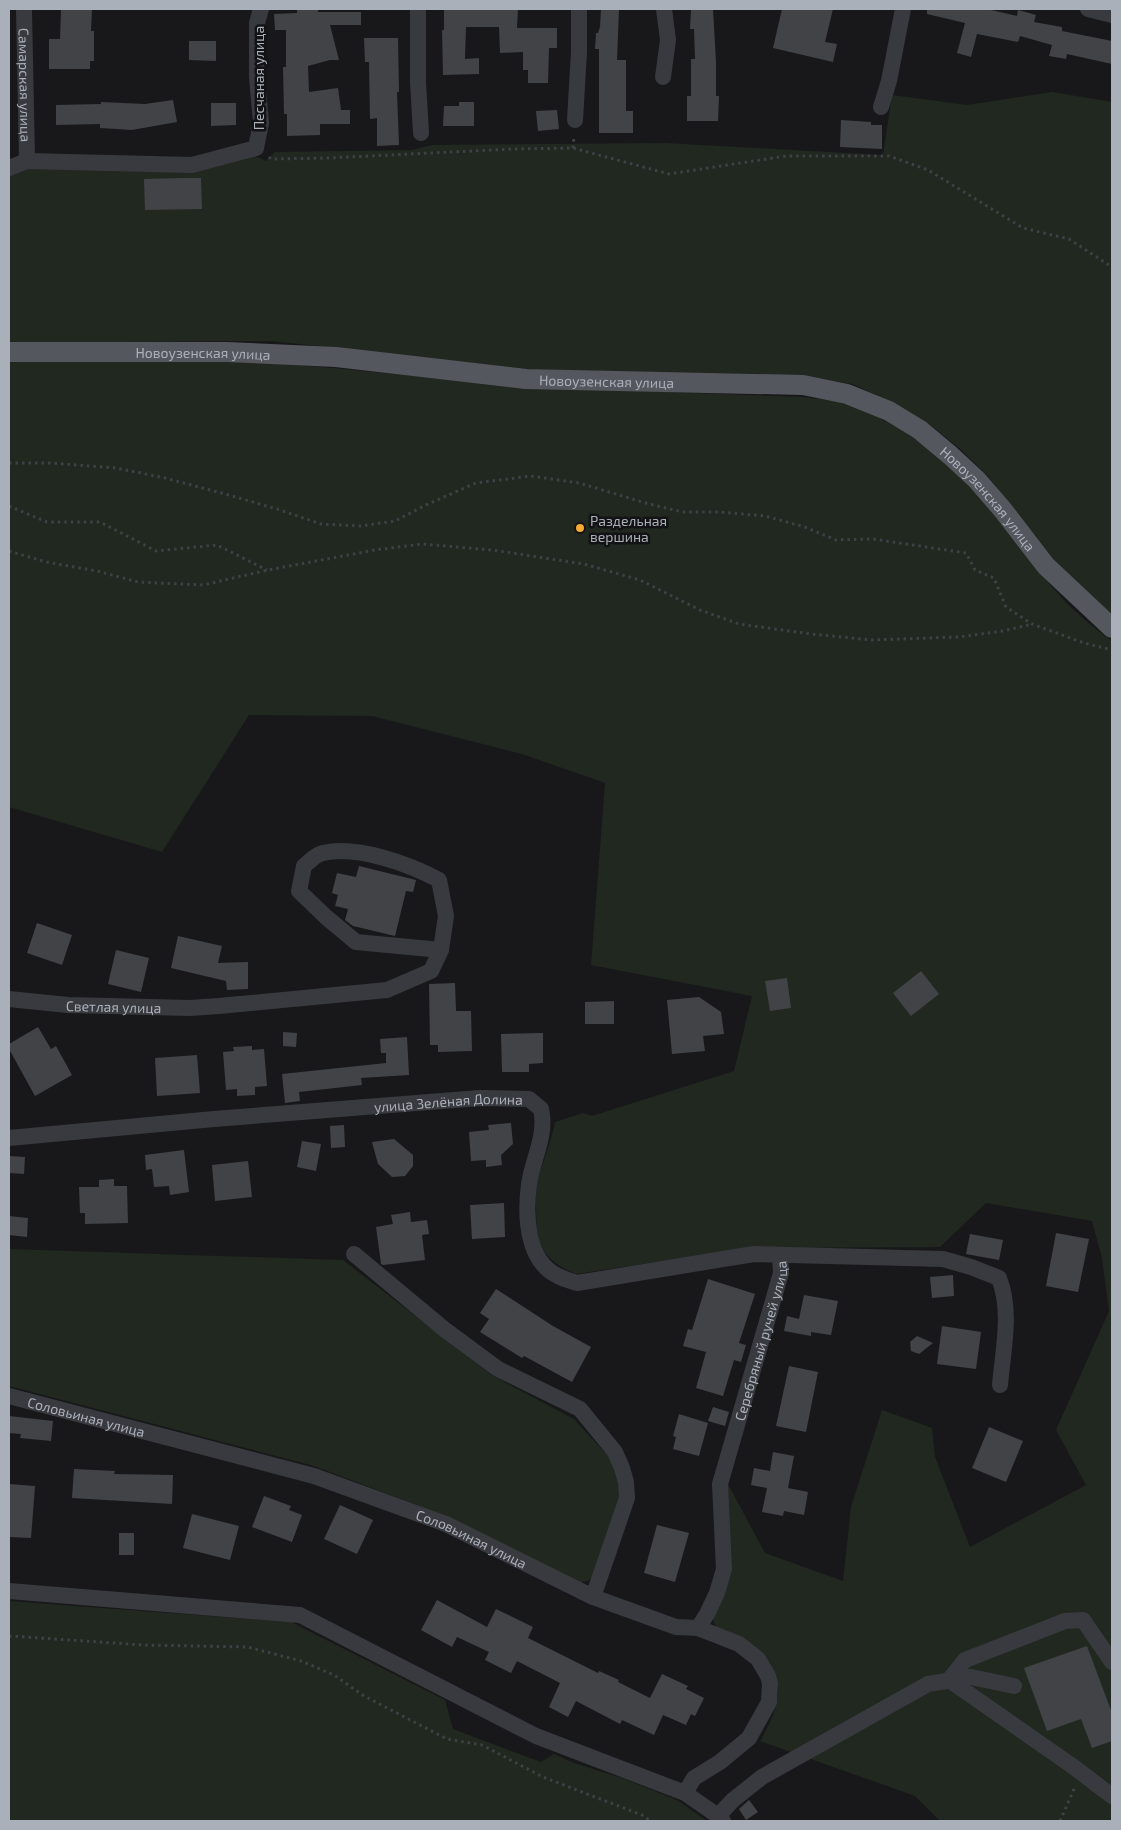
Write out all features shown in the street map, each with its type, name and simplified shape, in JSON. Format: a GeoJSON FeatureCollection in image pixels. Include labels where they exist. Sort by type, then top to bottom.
{"type":"FeatureCollection","features":[{"type":"Feature","properties":{"kind":"main road","name":"Новоузенская улица"},"geometry":{"type":"LineString","coordinates":[[9,352],[226,352],[327,357],[526,379],[803,385],[847,394],[889,411],[920,430],[950,455],[977,480],[1046,566],[1112,628]]}},
{"type":"Feature","properties":{"kind":"street","name":"Самарская улица"},"geometry":{"type":"LineString","coordinates":[[24,9],[27,161]]}},
{"type":"Feature","properties":{"kind":"street","name":"Песчаная улица"},"geometry":{"type":"LineString","coordinates":[[256,148],[261,123],[257,77],[257,23],[261,9]]}},
{"type":"Feature","properties":{"kind":"street"},"geometry":{"type":"LineString","coordinates":[[418,9],[418,82],[421,134]]}},
{"type":"Feature","properties":{"kind":"street"},"geometry":{"type":"LineString","coordinates":[[575,120],[579,52],[579,9]]}},
{"type":"Feature","properties":{"kind":"street"},"geometry":{"type":"LineString","coordinates":[[664,9],[668,40],[664,77]]}},
{"type":"Feature","properties":{"kind":"street"},"geometry":{"type":"LineString","coordinates":[[881,107],[903,9]]}},
{"type":"Feature","properties":{"kind":"street"},"geometry":{"type":"LineString","coordinates":[[1088,9],[1112,15]]}},
{"type":"Feature","properties":{"kind":"street"},"geometry":{"type":"LineString","coordinates":[[9,168],[27,161],[192,165],[256,148]]}},
{"type":"Feature","properties":{"kind":"street","name":"Светлая улица"},"geometry":{"type":"LineString","coordinates":[[9,999],[68,1005],[190,1008],[386,990],[431,971],[441,950],[446,916],[439,880],[416,868],[352,850],[321,853],[304,866],[299,891],[356,942],[441,950]]}},
{"type":"Feature","properties":{"kind":"street","name":"улица Зелёная Долина"},"geometry":{"type":"LineString","coordinates":[[9,1138],[224,1118],[480,1098],[529,1099],[541,1109],[544,1122],[529,1184],[528,1224],[532,1246],[542,1264],[557,1276],[576,1283],[754,1254],[780,1256]]}},
{"type":"Feature","properties":{"kind":"street"},"geometry":{"type":"LineString","coordinates":[[354,1254],[444,1329],[498,1369],[580,1410],[614,1452],[626,1482],[627,1498],[593,1597]]}},
{"type":"Feature","properties":{"kind":"street","name":"Серебряный ручей улица"},"geometry":{"type":"LineString","coordinates":[[698,1628],[718,1592],[724,1569],[720,1484],[781,1273],[780,1256],[943,1259],[999,1278],[1004,1291],[1006,1305],[1000,1385]]}},
{"type":"Feature","properties":{"kind":"street","name":"Соловьиная улица"},"geometry":{"type":"LineString","coordinates":[[9,1396],[314,1476],[446,1524],[593,1597],[676,1627],[698,1628],[739,1644],[758,1659],[768,1676],[770,1683],[769,1702],[749,1738],[720,1762],[694,1778],[685,1793]]}},
{"type":"Feature","properties":{"kind":"street"},"geometry":{"type":"LineString","coordinates":[[9,1591],[300,1615],[536,1736],[685,1793],[721,1819],[733,1800],[762,1777],[928,1684],[971,1677],[1014,1686]]}},
{"type":"Feature","properties":{"kind":"street"},"geometry":{"type":"LineString","coordinates":[[948,1680],[965,1660],[1065,1621],[1083,1620],[1112,1662]]}},
{"type":"Feature","properties":{"kind":"street"},"geometry":{"type":"LineString","coordinates":[[948,1680],[1112,1796]]}},
{"type":"Feature","properties":{"kind":"path"},"geometry":{"type":"LineString","coordinates":[[256,148],[272,159],[329,158],[513,148],[573,148],[669,174],[786,156],[889,156],[928,170],[1023,228],[1069,239],[1112,267]]}},
{"type":"Feature","properties":{"kind":"path"},"geometry":{"type":"LineString","coordinates":[[9,463],[116,468],[165,478],[277,508],[321,524],[360,526],[395,521],[476,483],[531,476],[580,483],[649,504],[683,512],[720,512],[765,516],[805,526],[836,540],[873,539],[966,553],[975,570],[994,578],[1006,608],[1032,624],[1084,643],[1112,650]]}},
{"type":"Feature","properties":{"kind":"path"},"geometry":{"type":"LineString","coordinates":[[9,506],[47,522],[100,522],[156,551],[217,545],[268,570]]}},
{"type":"Feature","properties":{"kind":"path"},"geometry":{"type":"LineString","coordinates":[[9,551],[46,562],[138,582],[203,585],[268,570],[375,550],[422,544],[492,550],[584,564],[640,580],[700,610],[739,624],[793,632],[872,640],[958,638],[1032,624]]}},
{"type":"Feature","properties":{"kind":"path"},"geometry":{"type":"LineString","coordinates":[[9,1636],[144,1645],[248,1647],[301,1661],[334,1675],[364,1696],[429,1731],[447,1739],[482,1744],[543,1777],[642,1816],[650,1821]]}},
{"type":"Feature","properties":{"kind":"path"},"geometry":{"type":"LineString","coordinates":[[1060,1821],[1080,1772]]}},
{"type":"Feature","properties":{"kind":"shaded area"},"geometry":{"type":"Polygon","coordinates":[[[1052,92],[1112,102],[1112,618],[1056,562],[987,475],[959,448],[933,427],[895,403],[852,384],[807,377],[528,369],[272,341],[9,343],[9,176],[35,167],[253,155],[266,161],[275,152],[412,150],[432,145],[665,143],[883,155],[892,95],[967,105],[1052,92]]]}},
{"type":"Feature","properties":{"kind":"shaded area"},"geometry":{"type":"Polygon","coordinates":[[[9,360],[226,360],[334,368],[526,387],[803,397],[843,403],[887,422],[906,433],[956,473],[986,504],[1059,594],[1075,611],[1112,640],[1112,1821],[940,1821],[915,1796],[760,1741],[769,1725],[777,1699],[778,1691],[775,1673],[718,1630],[713,1616],[727,1482],[765,1553],[843,1581],[851,1507],[882,1410],[932,1428],[935,1457],[970,1547],[1086,1485],[1056,1430],[1109,1311],[1102,1258],[1092,1221],[986,1203],[940,1247],[751,1248],[576,1274],[555,1263],[543,1249],[537,1232],[536,1187],[555,1122],[583,1113],[592,1116],[734,1071],[752,996],[591,965],[605,783],[522,754],[372,716],[249,715],[162,852],[9,807],[9,360]]]}},
{"type":"Feature","properties":{"kind":"shaded area"},"geometry":{"type":"Polygon","coordinates":[[[9,1249],[343,1260],[493,1376],[574,1419],[608,1456],[617,1470],[622,1496],[595,1575],[588,1581],[578,1583],[449,1517],[314,1466],[9,1386],[9,1249]]]}},
{"type":"Feature","properties":{"kind":"shaded area"},"geometry":{"type":"Polygon","coordinates":[[[9,1601],[291,1622],[445,1700],[453,1729],[541,1762],[554,1754],[574,1763],[625,1779],[677,1800],[707,1821],[9,1821],[9,1601]]]}},
{"type":"Feature","properties":{"kind":"building"},"geometry":{"type":"Polygon","coordinates":[[[61,9],[92,9],[91,31],[94,31],[94,61],[90,61],[90,69],[49,69],[49,39],[60,39],[61,9]]]}},
{"type":"Feature","properties":{"kind":"building"},"geometry":{"type":"Polygon","coordinates":[[[297,9],[318,9],[318,12],[361,12],[361,25],[330,25],[339,60],[330,60],[308,66],[309,92],[338,88],[341,110],[350,110],[350,124],[320,124],[320,135],[287,136],[287,114],[284,114],[283,67],[286,67],[286,30],[275,30],[274,14],[297,13],[297,9]]]}},
{"type":"Feature","properties":{"kind":"building"},"geometry":{"type":"Polygon","coordinates":[[[444,9],[518,9],[517,28],[557,28],[557,48],[549,48],[548,83],[528,83],[528,70],[523,70],[523,52],[500,53],[499,27],[466,27],[465,59],[479,58],[479,74],[443,75],[442,30],[444,30],[444,9]]]}},
{"type":"Feature","properties":{"kind":"building"},"geometry":{"type":"Polygon","coordinates":[[[601,9],[619,9],[617,60],[626,60],[626,111],[633,111],[633,133],[599,133],[599,49],[595,49],[596,33],[598,33],[600,27],[601,9]]]}},
{"type":"Feature","properties":{"kind":"building"},"geometry":{"type":"Polygon","coordinates":[[[691,9],[713,9],[716,96],[719,96],[718,121],[687,121],[687,96],[691,96],[691,59],[695,59],[694,29],[690,29],[691,9]]]}},
{"type":"Feature","properties":{"kind":"building"},"geometry":{"type":"Polygon","coordinates":[[[782,9],[833,9],[825,42],[837,44],[833,62],[773,48],[782,9]]]}},
{"type":"Feature","properties":{"kind":"building"},"geometry":{"type":"Polygon","coordinates":[[[927,9],[987,9],[1017,16],[1018,10],[1036,15],[1034,22],[1062,27],[1062,31],[1112,41],[1112,64],[1067,54],[1066,59],[1049,56],[1052,45],[1020,36],[1018,42],[977,34],[971,57],[957,53],[965,23],[927,14],[927,9]]]}},
{"type":"Feature","properties":{"kind":"building"},"geometry":{"type":"Polygon","coordinates":[[[364,38],[398,38],[399,92],[397,92],[399,145],[377,146],[377,118],[370,119],[369,62],[365,62],[364,38]]]}},
{"type":"Feature","properties":{"kind":"building"},"geometry":{"type":"Polygon","coordinates":[[[189,41],[216,41],[216,61],[189,60],[189,41]]]}},
{"type":"Feature","properties":{"kind":"building"},"geometry":{"type":"Polygon","coordinates":[[[173,100],[177,122],[132,130],[100,128],[100,124],[56,125],[56,105],[101,104],[101,102],[145,104],[173,100]]]}},
{"type":"Feature","properties":{"kind":"building"},"geometry":{"type":"Polygon","coordinates":[[[459,102],[474,102],[474,126],[443,126],[444,106],[459,106],[459,102]]]}},
{"type":"Feature","properties":{"kind":"building"},"geometry":{"type":"Polygon","coordinates":[[[211,103],[236,103],[236,125],[211,126],[211,103]]]}},
{"type":"Feature","properties":{"kind":"building"},"geometry":{"type":"Polygon","coordinates":[[[557,110],[559,129],[538,131],[536,111],[557,110]]]}},
{"type":"Feature","properties":{"kind":"building"},"geometry":{"type":"Polygon","coordinates":[[[841,120],[871,122],[871,125],[882,125],[882,149],[840,147],[841,120]]]}},
{"type":"Feature","properties":{"kind":"building"},"geometry":{"type":"Polygon","coordinates":[[[201,178],[202,209],[145,210],[144,179],[201,178]]]}},
{"type":"Feature","properties":{"kind":"building"},"geometry":{"type":"Polygon","coordinates":[[[359,866],[416,880],[413,892],[406,891],[395,936],[353,926],[345,920],[348,909],[335,906],[338,895],[332,893],[337,873],[356,877],[359,866]]]}},
{"type":"Feature","properties":{"kind":"building"},"geometry":{"type":"Polygon","coordinates":[[[37,923],[72,935],[62,965],[27,953],[37,923]]]}},
{"type":"Feature","properties":{"kind":"building"},"geometry":{"type":"Polygon","coordinates":[[[178,936],[222,946],[218,963],[248,962],[248,989],[227,990],[226,981],[171,968],[178,936]]]}},
{"type":"Feature","properties":{"kind":"building"},"geometry":{"type":"Polygon","coordinates":[[[116,950],[149,958],[141,992],[108,984],[116,950]]]}},
{"type":"Feature","properties":{"kind":"building"},"geometry":{"type":"Polygon","coordinates":[[[921,971],[939,994],[911,1016],[893,993],[921,971]]]}},
{"type":"Feature","properties":{"kind":"building"},"geometry":{"type":"Polygon","coordinates":[[[787,978],[791,1008],[770,1011],[765,981],[787,978]]]}},
{"type":"Feature","properties":{"kind":"building"},"geometry":{"type":"Polygon","coordinates":[[[455,983],[456,1011],[471,1011],[472,1051],[438,1052],[438,1045],[430,1045],[429,984],[455,983]]]}},
{"type":"Feature","properties":{"kind":"building"},"geometry":{"type":"Polygon","coordinates":[[[699,997],[721,1012],[724,1034],[703,1036],[705,1051],[672,1054],[667,1000],[699,997]]]}},
{"type":"Feature","properties":{"kind":"building"},"geometry":{"type":"Polygon","coordinates":[[[614,1001],[614,1024],[585,1024],[585,1002],[614,1001]]]}},
{"type":"Feature","properties":{"kind":"building"},"geometry":{"type":"Polygon","coordinates":[[[38,1027],[51,1049],[56,1046],[72,1075],[35,1096],[9,1049],[9,1044],[38,1027]]]}},
{"type":"Feature","properties":{"kind":"building"},"geometry":{"type":"Polygon","coordinates":[[[283,1032],[297,1033],[296,1047],[283,1046],[283,1032]]]}},
{"type":"Feature","properties":{"kind":"building"},"geometry":{"type":"Polygon","coordinates":[[[543,1033],[543,1063],[529,1064],[529,1072],[502,1072],[501,1034],[543,1033]]]}},
{"type":"Feature","properties":{"kind":"building"},"geometry":{"type":"Polygon","coordinates":[[[407,1037],[409,1075],[361,1078],[362,1085],[299,1092],[300,1101],[285,1103],[282,1074],[386,1063],[386,1053],[381,1053],[380,1039],[407,1037]]]}},
{"type":"Feature","properties":{"kind":"building"},"geometry":{"type":"Polygon","coordinates":[[[252,1046],[252,1050],[264,1049],[267,1086],[255,1087],[255,1095],[237,1096],[237,1089],[226,1090],[223,1052],[234,1051],[233,1047],[252,1046]]]}},
{"type":"Feature","properties":{"kind":"building"},"geometry":{"type":"Polygon","coordinates":[[[197,1055],[200,1093],[157,1096],[155,1058],[197,1055]]]}},
{"type":"Feature","properties":{"kind":"building"},"geometry":{"type":"Polygon","coordinates":[[[511,1123],[513,1144],[501,1155],[502,1165],[486,1167],[486,1160],[471,1161],[469,1132],[489,1130],[488,1125],[511,1123]]]}},
{"type":"Feature","properties":{"kind":"building"},"geometry":{"type":"Polygon","coordinates":[[[344,1125],[345,1147],[331,1148],[330,1126],[344,1125]]]}},
{"type":"Feature","properties":{"kind":"building"},"geometry":{"type":"Polygon","coordinates":[[[394,1139],[413,1155],[413,1166],[405,1176],[392,1177],[378,1164],[372,1142],[394,1139]]]}},
{"type":"Feature","properties":{"kind":"building"},"geometry":{"type":"Polygon","coordinates":[[[302,1141],[321,1144],[316,1171],[297,1167],[302,1141]]]}},
{"type":"Feature","properties":{"kind":"building"},"geometry":{"type":"Polygon","coordinates":[[[184,1150],[189,1192],[170,1195],[169,1186],[154,1187],[152,1169],[146,1170],[145,1155],[184,1150]]]}},
{"type":"Feature","properties":{"kind":"building"},"geometry":{"type":"Polygon","coordinates":[[[9,1156],[25,1157],[24,1174],[9,1173],[9,1156]]]}},
{"type":"Feature","properties":{"kind":"building"},"geometry":{"type":"Polygon","coordinates":[[[248,1161],[252,1197],[215,1201],[212,1165],[248,1161]]]}},
{"type":"Feature","properties":{"kind":"building"},"geometry":{"type":"Polygon","coordinates":[[[114,1179],[114,1186],[127,1186],[128,1223],[85,1224],[85,1213],[80,1213],[79,1187],[99,1187],[99,1180],[114,1179]]]}},
{"type":"Feature","properties":{"kind":"building"},"geometry":{"type":"Polygon","coordinates":[[[504,1203],[505,1237],[472,1239],[470,1205],[504,1203]]]}},
{"type":"Feature","properties":{"kind":"building"},"geometry":{"type":"Polygon","coordinates":[[[410,1212],[411,1222],[427,1220],[429,1234],[422,1235],[425,1260],[381,1264],[376,1227],[393,1224],[391,1215],[410,1212]]]}},
{"type":"Feature","properties":{"kind":"building"},"geometry":{"type":"Polygon","coordinates":[[[9,1216],[28,1218],[27,1237],[9,1235],[9,1216]]]}},
{"type":"Feature","properties":{"kind":"building"},"geometry":{"type":"Polygon","coordinates":[[[1056,1233],[1089,1239],[1078,1292],[1046,1286],[1056,1233]]]}},
{"type":"Feature","properties":{"kind":"building"},"geometry":{"type":"Polygon","coordinates":[[[970,1234],[1003,1240],[999,1260],[966,1254],[970,1234]]]}},
{"type":"Feature","properties":{"kind":"building"},"geometry":{"type":"Polygon","coordinates":[[[953,1275],[954,1296],[932,1298],[930,1277],[953,1275]]]}},
{"type":"Feature","properties":{"kind":"building"},"geometry":{"type":"Polygon","coordinates":[[[708,1279],[755,1294],[739,1343],[746,1345],[741,1362],[734,1360],[723,1396],[696,1388],[706,1352],[683,1346],[688,1329],[692,1330],[708,1279]]]}},
{"type":"Feature","properties":{"kind":"building"},"geometry":{"type":"Polygon","coordinates":[[[496,1289],[553,1326],[591,1347],[572,1382],[524,1356],[522,1358],[480,1332],[489,1319],[480,1313],[496,1289]]]}},
{"type":"Feature","properties":{"kind":"building"},"geometry":{"type":"Polygon","coordinates":[[[804,1295],[838,1301],[831,1335],[811,1332],[811,1336],[784,1331],[787,1316],[799,1319],[804,1295]]]}},
{"type":"Feature","properties":{"kind":"building"},"geometry":{"type":"Polygon","coordinates":[[[942,1326],[981,1332],[976,1369],[937,1364],[942,1326]]]}},
{"type":"Feature","properties":{"kind":"building"},"geometry":{"type":"Polygon","coordinates":[[[917,1336],[933,1343],[919,1354],[911,1351],[910,1342],[917,1336]]]}},
{"type":"Feature","properties":{"kind":"building"},"geometry":{"type":"Polygon","coordinates":[[[789,1366],[818,1372],[806,1432],[776,1426],[789,1366]]]}},
{"type":"Feature","properties":{"kind":"building"},"geometry":{"type":"Polygon","coordinates":[[[713,1407],[729,1412],[725,1426],[708,1421],[713,1407]]]}},
{"type":"Feature","properties":{"kind":"building"},"geometry":{"type":"Polygon","coordinates":[[[679,1414],[708,1423],[699,1456],[673,1449],[676,1437],[673,1436],[679,1414]]]}},
{"type":"Feature","properties":{"kind":"building"},"geometry":{"type":"Polygon","coordinates":[[[9,1416],[53,1421],[51,1441],[20,1438],[21,1434],[9,1433],[9,1416]]]}},
{"type":"Feature","properties":{"kind":"building"},"geometry":{"type":"Polygon","coordinates":[[[989,1427],[1023,1441],[1006,1482],[972,1468],[989,1427]]]}},
{"type":"Feature","properties":{"kind":"building"},"geometry":{"type":"Polygon","coordinates":[[[773,1452],[794,1456],[788,1488],[808,1492],[804,1515],[784,1511],[783,1516],[762,1512],[767,1488],[751,1485],[754,1468],[770,1471],[773,1452]]]}},
{"type":"Feature","properties":{"kind":"building"},"geometry":{"type":"Polygon","coordinates":[[[74,1469],[115,1471],[114,1474],[173,1475],[172,1504],[72,1498],[74,1469]]]}},
{"type":"Feature","properties":{"kind":"building"},"geometry":{"type":"Polygon","coordinates":[[[9,1484],[35,1486],[31,1538],[9,1537],[9,1484]]]}},
{"type":"Feature","properties":{"kind":"building"},"geometry":{"type":"Polygon","coordinates":[[[264,1496],[291,1506],[289,1510],[302,1515],[292,1542],[252,1527],[264,1496]]]}},
{"type":"Feature","properties":{"kind":"building"},"geometry":{"type":"Polygon","coordinates":[[[340,1505],[373,1520],[357,1554],[324,1539],[340,1505]]]}},
{"type":"Feature","properties":{"kind":"building"},"geometry":{"type":"Polygon","coordinates":[[[192,1514],[239,1526],[230,1560],[183,1548],[192,1514]]]}},
{"type":"Feature","properties":{"kind":"building"},"geometry":{"type":"Polygon","coordinates":[[[657,1525],[689,1533],[675,1582],[644,1573],[657,1525]]]}},
{"type":"Feature","properties":{"kind":"building"},"geometry":{"type":"Polygon","coordinates":[[[119,1533],[134,1533],[134,1555],[119,1555],[119,1533]]]}},
{"type":"Feature","properties":{"kind":"building"},"geometry":{"type":"Polygon","coordinates":[[[437,1600],[487,1627],[496,1609],[533,1627],[528,1638],[598,1673],[599,1671],[619,1680],[618,1682],[650,1698],[662,1674],[688,1686],[686,1689],[704,1698],[695,1716],[691,1714],[686,1725],[663,1715],[654,1735],[622,1720],[620,1724],[576,1701],[568,1717],[549,1707],[560,1683],[517,1661],[511,1673],[485,1660],[489,1652],[457,1637],[452,1647],[421,1630],[437,1600]]]}},
{"type":"Feature","properties":{"kind":"building"},"geometry":{"type":"Polygon","coordinates":[[[1087,1646],[1112,1713],[1112,1741],[1092,1748],[1081,1719],[1047,1731],[1024,1668],[1087,1646]]]}},
{"type":"Feature","properties":{"kind":"building"},"geometry":{"type":"Polygon","coordinates":[[[749,1800],[758,1812],[746,1820],[739,1809],[749,1800]]]}},
{"type":"Feature","properties":{"kind":"place","name":"Раздельная вершина"},"geometry":{"type":"Point","coordinates":[580,528]}}]}
